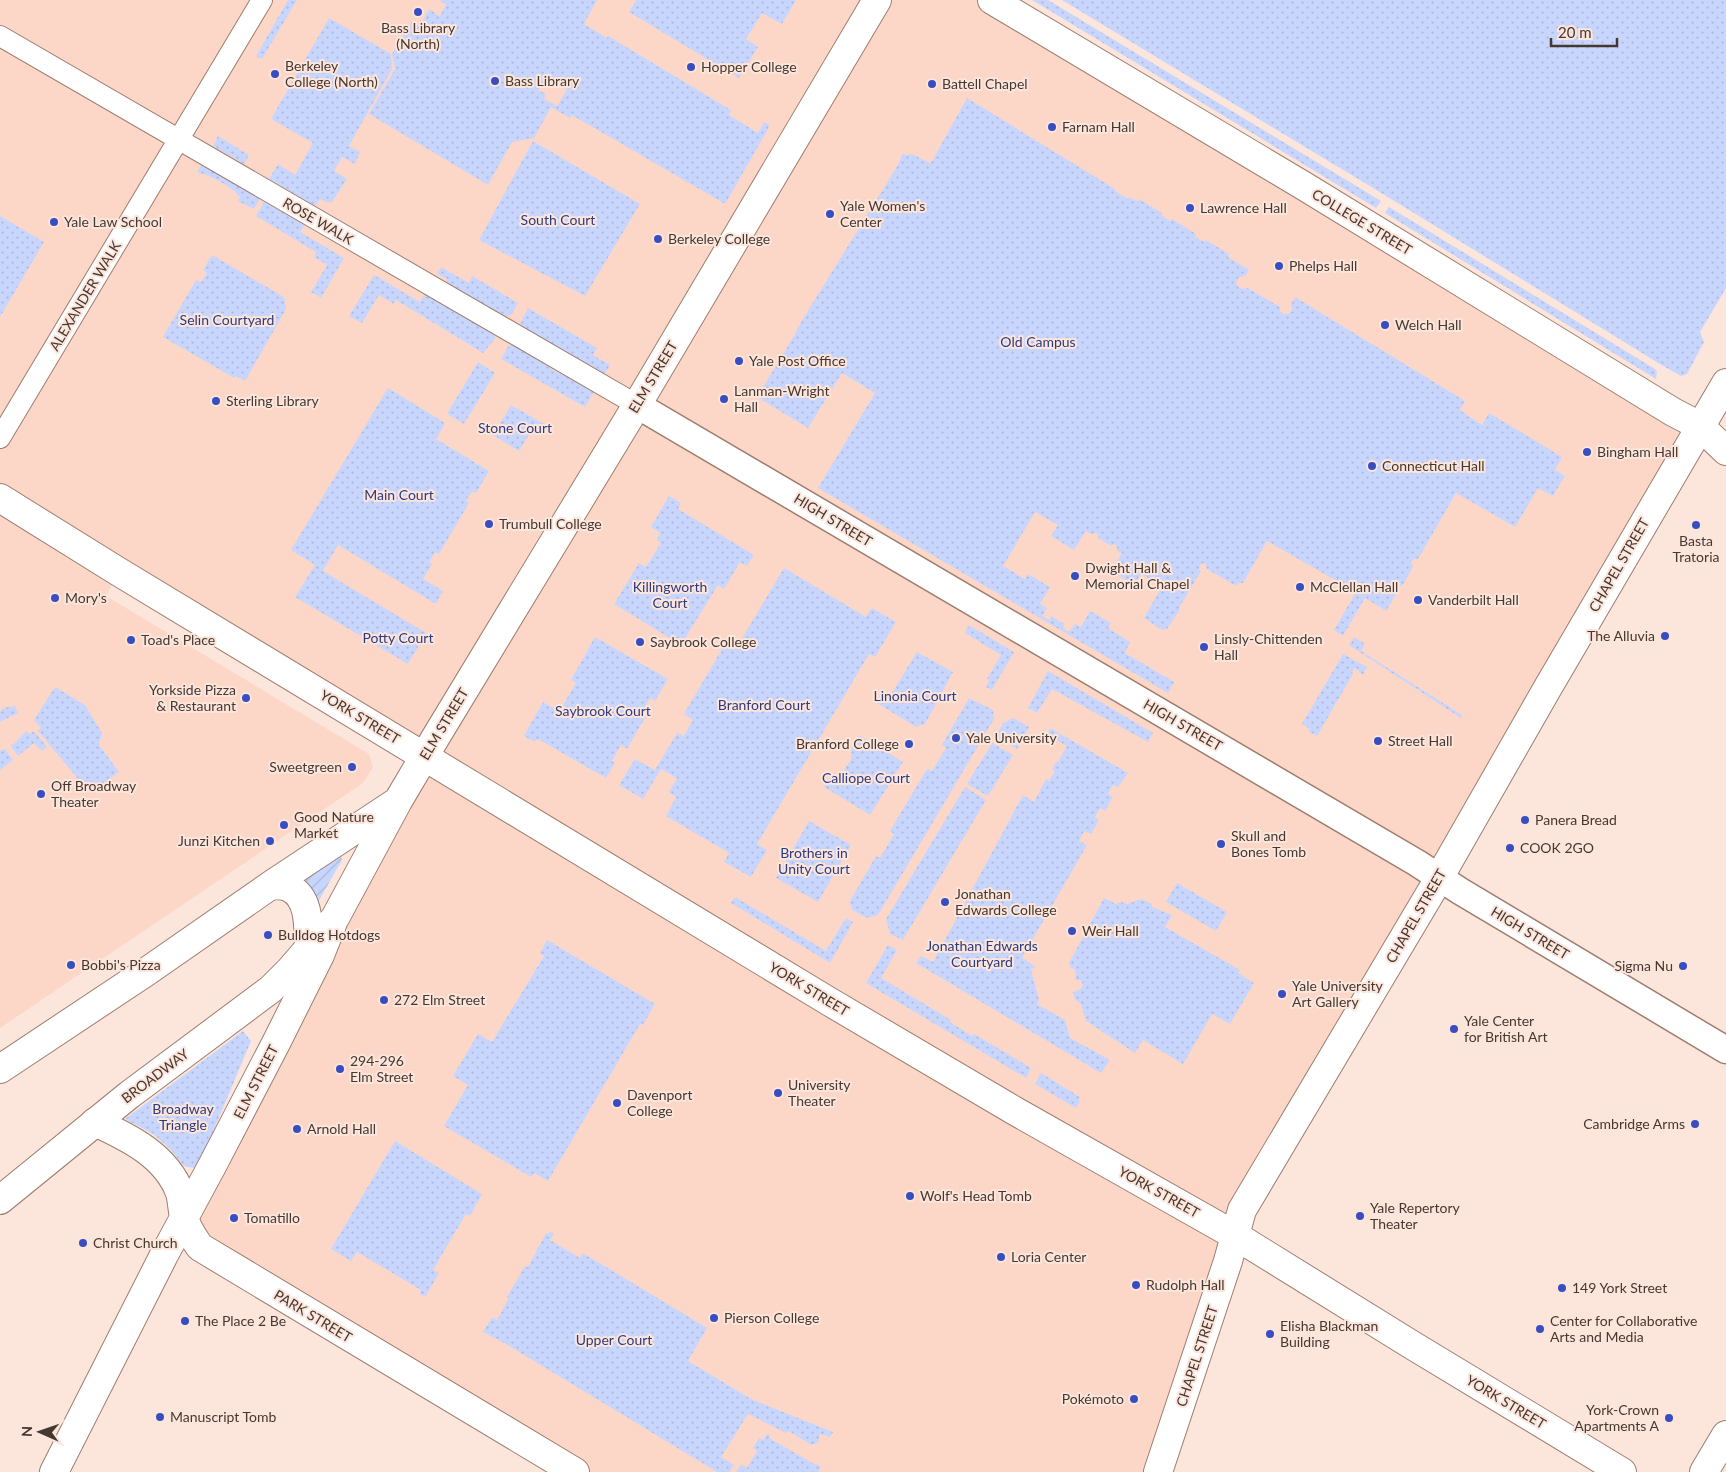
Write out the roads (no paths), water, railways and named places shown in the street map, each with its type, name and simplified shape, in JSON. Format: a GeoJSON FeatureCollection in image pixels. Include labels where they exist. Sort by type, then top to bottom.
{"type":"FeatureCollection","features":[{"type":"Feature","properties":{"kind":"main road","name":"ELM STREET"},"geometry":{"type":"LineString","coordinates":[[54,1472],[301,993],[320,955],[335,918],[398,801],[637,405],[877,0]]}},
{"type":"Feature","properties":{"kind":"main road","name":"COLLEGE STREET"},"geometry":{"type":"LineString","coordinates":[[992,0],[1304,186],[1673,412],[1700,426],[1726,451]]}},
{"type":"Feature","properties":{"kind":"main road","name":"CHAPEL STREET"},"geometry":{"type":"LineString","coordinates":[[1158,1472],[1236,1236],[1242,1210],[1439,878],[1546,689],[1726,382]]}},
{"type":"Feature","properties":{"kind":"main road","name":"YORK STREET"},"geometry":{"type":"LineString","coordinates":[[0,498],[844,1010],[1015,1111],[1236,1236],[1622,1472]]}},
{"type":"Feature","properties":{"kind":"main road"},"geometry":{"type":"LineString","coordinates":[[0,1069],[398,801]]}},
{"type":"Feature","properties":{"kind":"main road"},"geometry":{"type":"LineString","coordinates":[[271,885],[291,888],[302,899],[306,910],[308,949]]}},
{"type":"Feature","properties":{"kind":"main road","name":"BROADWAY"},"geometry":{"type":"LineString","coordinates":[[0,1200],[95,1122],[271,989],[335,918]]}},
{"type":"Feature","properties":{"kind":"main road","name":"PARK STREET"},"geometry":{"type":"LineString","coordinates":[[95,1122],[138,1144],[174,1178],[189,1231],[200,1247],[575,1472]]}},
{"type":"Feature","properties":{"kind":"main road"},"geometry":{"type":"LineString","coordinates":[[1704,1472],[1726,1435]]}},
{"type":"Feature","properties":{"kind":"street","name":"ALEXANDER WALK"},"geometry":{"type":"LineString","coordinates":[[0,438],[262,0]]}},
{"type":"Feature","properties":{"kind":"street","name":"ROSE WALK"},"geometry":{"type":"LineString","coordinates":[[0,36],[637,405]]}},
{"type":"Feature","properties":{"kind":"street","name":"HIGH STREET"},"geometry":{"type":"LineString","coordinates":[[637,405],[1263,772],[1726,1050]]}},
{"type":"Feature","properties":{"kind":"place","name":"Bass Library (North)"},"geometry":{"type":"Point","coordinates":[418,12]}},
{"type":"Feature","properties":{"kind":"place","name":"Hopper College"},"geometry":{"type":"Point","coordinates":[691,67]}},
{"type":"Feature","properties":{"kind":"place","name":"Berkeley College (North)"},"geometry":{"type":"Point","coordinates":[275,74]}},
{"type":"Feature","properties":{"kind":"place","name":"Bass Library"},"geometry":{"type":"Point","coordinates":[495,81]}},
{"type":"Feature","properties":{"kind":"place","name":"Battell Chapel"},"geometry":{"type":"Point","coordinates":[932,84]}},
{"type":"Feature","properties":{"kind":"place","name":"Farnam Hall"},"geometry":{"type":"Point","coordinates":[1052,127]}},
{"type":"Feature","properties":{"kind":"place","name":"Lawrence Hall"},"geometry":{"type":"Point","coordinates":[1190,208]}},
{"type":"Feature","properties":{"kind":"place","name":"Yale Women's Center"},"geometry":{"type":"Point","coordinates":[830,214]}},
{"type":"Feature","properties":{"kind":"place","name":"Yale Law School"},"geometry":{"type":"Point","coordinates":[54,222]}},
{"type":"Feature","properties":{"kind":"place","name":"Berkeley College"},"geometry":{"type":"Point","coordinates":[658,239]}},
{"type":"Feature","properties":{"kind":"place","name":"Phelps Hall"},"geometry":{"type":"Point","coordinates":[1279,266]}},
{"type":"Feature","properties":{"kind":"place","name":"Welch Hall"},"geometry":{"type":"Point","coordinates":[1385,325]}},
{"type":"Feature","properties":{"kind":"place","name":"Yale Post Office"},"geometry":{"type":"Point","coordinates":[739,361]}},
{"type":"Feature","properties":{"kind":"place","name":"Lanman-Wright Hall"},"geometry":{"type":"Point","coordinates":[724,399]}},
{"type":"Feature","properties":{"kind":"place","name":"Sterling Library"},"geometry":{"type":"Point","coordinates":[216,401]}},
{"type":"Feature","properties":{"kind":"place","name":"Bingham Hall"},"geometry":{"type":"Point","coordinates":[1587,452]}},
{"type":"Feature","properties":{"kind":"place","name":"Connecticut Hall"},"geometry":{"type":"Point","coordinates":[1372,466]}},
{"type":"Feature","properties":{"kind":"place","name":"Trumbull College"},"geometry":{"type":"Point","coordinates":[489,524]}},
{"type":"Feature","properties":{"kind":"place","name":"Basta Tratoria"},"geometry":{"type":"Point","coordinates":[1696,525]}},
{"type":"Feature","properties":{"kind":"place","name":"Dwight Hall & Memorial Chapel"},"geometry":{"type":"Point","coordinates":[1075,576]}},
{"type":"Feature","properties":{"kind":"place","name":"McClellan Hall"},"geometry":{"type":"Point","coordinates":[1300,587]}},
{"type":"Feature","properties":{"kind":"place","name":"Mory's"},"geometry":{"type":"Point","coordinates":[55,598]}},
{"type":"Feature","properties":{"kind":"place","name":"Vanderbilt Hall"},"geometry":{"type":"Point","coordinates":[1418,600]}},
{"type":"Feature","properties":{"kind":"place","name":"The Alluvia"},"geometry":{"type":"Point","coordinates":[1665,636]}},
{"type":"Feature","properties":{"kind":"place","name":"Toad's Place"},"geometry":{"type":"Point","coordinates":[131,640]}},
{"type":"Feature","properties":{"kind":"place","name":"Saybrook College"},"geometry":{"type":"Point","coordinates":[640,642]}},
{"type":"Feature","properties":{"kind":"place","name":"Linsly-Chittenden Hall"},"geometry":{"type":"Point","coordinates":[1204,647]}},
{"type":"Feature","properties":{"kind":"place","name":"Yorkside Pizza & Restaurant"},"geometry":{"type":"Point","coordinates":[246,698]}},
{"type":"Feature","properties":{"kind":"place","name":"Yale University"},"geometry":{"type":"Point","coordinates":[956,738]}},
{"type":"Feature","properties":{"kind":"place","name":"Street Hall"},"geometry":{"type":"Point","coordinates":[1378,741]}},
{"type":"Feature","properties":{"kind":"place","name":"Branford College"},"geometry":{"type":"Point","coordinates":[909,744]}},
{"type":"Feature","properties":{"kind":"place","name":"Sweetgreen"},"geometry":{"type":"Point","coordinates":[352,767]}},
{"type":"Feature","properties":{"kind":"place","name":"Off Broadway Theater"},"geometry":{"type":"Point","coordinates":[41,794]}},
{"type":"Feature","properties":{"kind":"place","name":"Panera Bread"},"geometry":{"type":"Point","coordinates":[1525,820]}},
{"type":"Feature","properties":{"kind":"place","name":"Good Nature Market"},"geometry":{"type":"Point","coordinates":[284,825]}},
{"type":"Feature","properties":{"kind":"place","name":"Junzi Kitchen"},"geometry":{"type":"Point","coordinates":[270,841]}},
{"type":"Feature","properties":{"kind":"place","name":"Skull and Bones Tomb"},"geometry":{"type":"Point","coordinates":[1221,844]}},
{"type":"Feature","properties":{"kind":"place","name":"COOK 2GO"},"geometry":{"type":"Point","coordinates":[1510,848]}},
{"type":"Feature","properties":{"kind":"place","name":"Jonathan Edwards College"},"geometry":{"type":"Point","coordinates":[945,902]}},
{"type":"Feature","properties":{"kind":"place","name":"Weir Hall"},"geometry":{"type":"Point","coordinates":[1072,931]}},
{"type":"Feature","properties":{"kind":"place","name":"Bulldog Hotdogs"},"geometry":{"type":"Point","coordinates":[268,935]}},
{"type":"Feature","properties":{"kind":"place","name":"Bobbi's Pizza"},"geometry":{"type":"Point","coordinates":[71,965]}},
{"type":"Feature","properties":{"kind":"place","name":"Sigma Nu"},"geometry":{"type":"Point","coordinates":[1683,966]}},
{"type":"Feature","properties":{"kind":"place","name":"Yale University Art Gallery"},"geometry":{"type":"Point","coordinates":[1282,994]}},
{"type":"Feature","properties":{"kind":"place","name":"272 Elm Street"},"geometry":{"type":"Point","coordinates":[384,1000]}},
{"type":"Feature","properties":{"kind":"place","name":"Yale Center for British Art"},"geometry":{"type":"Point","coordinates":[1454,1029]}},
{"type":"Feature","properties":{"kind":"place","name":"294-296 Elm Street"},"geometry":{"type":"Point","coordinates":[340,1069]}},
{"type":"Feature","properties":{"kind":"place","name":"University Theater"},"geometry":{"type":"Point","coordinates":[778,1093]}},
{"type":"Feature","properties":{"kind":"place","name":"Davenport College"},"geometry":{"type":"Point","coordinates":[617,1103]}},
{"type":"Feature","properties":{"kind":"place","name":"Cambridge Arms"},"geometry":{"type":"Point","coordinates":[1695,1124]}},
{"type":"Feature","properties":{"kind":"place","name":"Arnold Hall"},"geometry":{"type":"Point","coordinates":[297,1129]}},
{"type":"Feature","properties":{"kind":"place","name":"Wolf's Head Tomb"},"geometry":{"type":"Point","coordinates":[910,1196]}},
{"type":"Feature","properties":{"kind":"place","name":"Yale Repertory Theater"},"geometry":{"type":"Point","coordinates":[1360,1216]}},
{"type":"Feature","properties":{"kind":"place","name":"Tomatillo"},"geometry":{"type":"Point","coordinates":[234,1218]}},
{"type":"Feature","properties":{"kind":"place","name":"Christ Church"},"geometry":{"type":"Point","coordinates":[83,1243]}},
{"type":"Feature","properties":{"kind":"place","name":"Loria Center"},"geometry":{"type":"Point","coordinates":[1001,1257]}},
{"type":"Feature","properties":{"kind":"place","name":"Rudolph Hall"},"geometry":{"type":"Point","coordinates":[1136,1285]}},
{"type":"Feature","properties":{"kind":"place","name":"149 York Street"},"geometry":{"type":"Point","coordinates":[1562,1288]}},
{"type":"Feature","properties":{"kind":"place","name":"Pierson College"},"geometry":{"type":"Point","coordinates":[714,1318]}},
{"type":"Feature","properties":{"kind":"place","name":"The Place 2 Be"},"geometry":{"type":"Point","coordinates":[185,1321]}},
{"type":"Feature","properties":{"kind":"place","name":"Center for Collaborative Arts and Media"},"geometry":{"type":"Point","coordinates":[1540,1329]}},
{"type":"Feature","properties":{"kind":"place","name":"Elisha Blackman Building"},"geometry":{"type":"Point","coordinates":[1270,1334]}},
{"type":"Feature","properties":{"kind":"place","name":"Pokémoto"},"geometry":{"type":"Point","coordinates":[1134,1399]}},
{"type":"Feature","properties":{"kind":"place","name":"Manuscript Tomb"},"geometry":{"type":"Point","coordinates":[160,1417]}},
{"type":"Feature","properties":{"kind":"place","name":"York-Crown Apartments A"},"geometry":{"type":"Point","coordinates":[1669,1418]}},
{"type":"Feature","properties":{"kind":"park label","name":"South Court"},"geometry":{"type":"Point","coordinates":[558,220]}},
{"type":"Feature","properties":{"kind":"park label","name":"Selin Courtyard"},"geometry":{"type":"Point","coordinates":[227,320]}},
{"type":"Feature","properties":{"kind":"park label","name":"Old Campus"},"geometry":{"type":"Point","coordinates":[1038,342]}},
{"type":"Feature","properties":{"kind":"park label","name":"Stone Court"},"geometry":{"type":"Point","coordinates":[515,428]}},
{"type":"Feature","properties":{"kind":"park label","name":"Main Court"},"geometry":{"type":"Point","coordinates":[399,495]}},
{"type":"Feature","properties":{"kind":"park label","name":"Killingworth Court"},"geometry":{"type":"Point","coordinates":[670,596]}},
{"type":"Feature","properties":{"kind":"park label","name":"Potty Court"},"geometry":{"type":"Point","coordinates":[398,638]}},
{"type":"Feature","properties":{"kind":"park label","name":"Linonia Court"},"geometry":{"type":"Point","coordinates":[915,696]}},
{"type":"Feature","properties":{"kind":"park label","name":"Branford Court"},"geometry":{"type":"Point","coordinates":[764,705]}},
{"type":"Feature","properties":{"kind":"park label","name":"Saybrook Court"},"geometry":{"type":"Point","coordinates":[603,711]}},
{"type":"Feature","properties":{"kind":"park label","name":"Calliope Court"},"geometry":{"type":"Point","coordinates":[866,778]}},
{"type":"Feature","properties":{"kind":"park label","name":"Brothers in Unity Court"},"geometry":{"type":"Point","coordinates":[814,862]}},
{"type":"Feature","properties":{"kind":"park label","name":"Jonathan Edwards Courtyard"},"geometry":{"type":"Point","coordinates":[982,954]}},
{"type":"Feature","properties":{"kind":"park label","name":"Broadway Triangle"},"geometry":{"type":"Point","coordinates":[183,1118]}},
{"type":"Feature","properties":{"kind":"park label","name":"Upper Court"},"geometry":{"type":"Point","coordinates":[614,1340]}}]}
